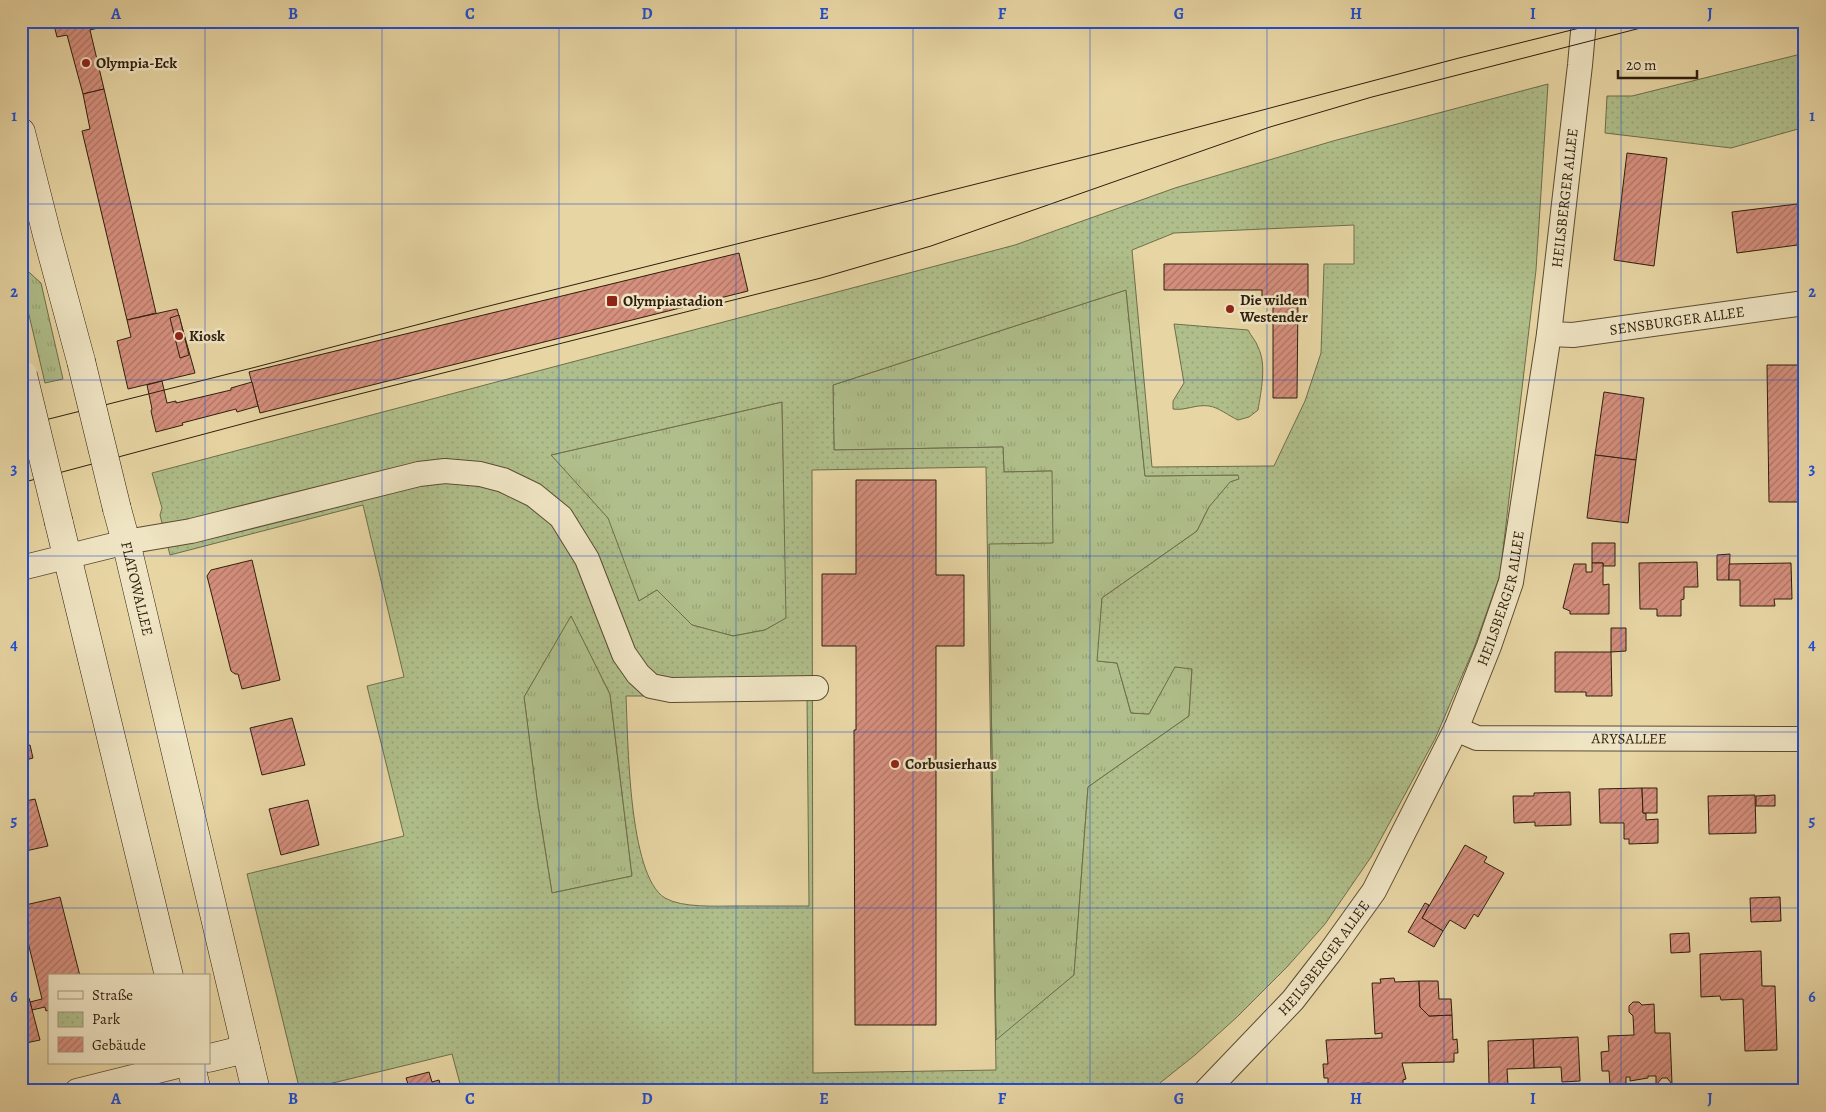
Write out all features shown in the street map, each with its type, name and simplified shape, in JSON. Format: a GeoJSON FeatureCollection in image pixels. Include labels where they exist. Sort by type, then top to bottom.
{"type":"FeatureCollection","features":[{"type":"Feature","properties":{"kind":"main road","name":"FLATOWALLEE"},"geometry":{"type":"LineString","coordinates":[[21,132],[126,542],[256,1091]]}},
{"type":"Feature","properties":{"kind":"main road"},"geometry":{"type":"LineString","coordinates":[[22,373],[169,974]]}},
{"type":"Feature","properties":{"kind":"main road"},"geometry":{"type":"LineString","coordinates":[[210,1058],[246,1049]]}},
{"type":"Feature","properties":{"kind":"main road"},"geometry":{"type":"LineString","coordinates":[[190,1064],[197,1091]]}},
{"type":"Feature","properties":{"kind":"street","name":"HEILSBERGER ALLEE"},"geometry":{"type":"LineString","coordinates":[[1206,1091],[1293,1000],[1374,891],[1456,729],[1489,646],[1511,582],[1549,334],[1584,21]]}},
{"type":"Feature","properties":{"kind":"street","name":"SENSBURGER ALLEE"},"geometry":{"type":"LineString","coordinates":[[1549,334],[1573,335],[1805,303]]}},
{"type":"Feature","properties":{"kind":"street"},"geometry":{"type":"LineString","coordinates":[[21,568],[126,542],[191,531],[419,474],[445,471],[480,474],[503,480],[534,495],[561,517],[587,559],[624,654],[638,674],[651,686],[671,690],[816,688]]}},
{"type":"Feature","properties":{"kind":"street","name":"ARYSALLEE"},"geometry":{"type":"LineString","coordinates":[[1456,729],[1477,738],[1805,739]]}},
{"type":"Feature","properties":{"kind":"street"},"geometry":{"type":"LineString","coordinates":[[77,1091],[186,1064]]}},
{"type":"Feature","properties":{"kind":"green space"},"geometry":{"type":"Polygon","coordinates":[[[1805,53],[1805,127],[1731,148],[1605,133],[1607,96],[1632,96],[1805,53]]]}},
{"type":"Feature","properties":{"kind":"green space"},"geometry":{"type":"Polygon","coordinates":[[[1548,84],[1536,270],[1500,575],[1474,648],[1435,739],[1371,857],[1325,924],[1287,967],[1237,1017],[1195,1055],[1150,1091],[462,1091],[452,1054],[300,1091],[247,874],[404,836],[367,686],[404,677],[363,505],[170,555],[160,515],[162,508],[152,473],[1015,245],[1175,188],[1333,141],[1548,84]],[[1354,225],[1174,233],[1132,250],[1152,467],[1274,466],[1305,401],[1321,353],[1324,264],[1354,264],[1354,225]],[[1126,290],[833,385],[834,450],[1003,447],[1004,472],[1052,471],[1053,543],[989,544],[996,1040],[1074,975],[1088,787],[1189,716],[1192,669],[1175,667],[1149,714],[1131,713],[1117,663],[1097,661],[1102,598],[1197,531],[1209,507],[1230,482],[1239,479],[1238,475],[1145,476],[1126,290]],[[782,402],[551,455],[608,518],[639,601],[657,590],[692,625],[733,636],[765,630],[786,618],[782,402]],[[986,467],[812,470],[813,1073],[996,1070],[986,467]],[[571,616],[524,697],[537,799],[552,893],[632,876],[610,694],[571,616]],[[626,696],[629,772],[637,835],[644,863],[653,885],[665,898],[699,906],[809,906],[807,696],[626,696]]]}},
{"type":"Feature","properties":{"kind":"green space"},"geometry":{"type":"Polygon","coordinates":[[[21,265],[41,283],[63,379],[45,383],[21,281],[21,265]]]}},
{"type":"Feature","properties":{"kind":"green space"},"geometry":{"type":"Polygon","coordinates":[[[1126,290],[1145,476],[1239,475],[1239,479],[1209,507],[1197,531],[1102,598],[1098,661],[1117,663],[1131,713],[1149,714],[1174,667],[1192,668],[1189,716],[1088,787],[1074,975],[996,1041],[989,544],[1052,471],[1004,472],[1003,447],[834,450],[833,385],[1126,290]]]}},
{"type":"Feature","properties":{"kind":"green space"},"geometry":{"type":"Polygon","coordinates":[[[1174,324],[1248,330],[1261,354],[1263,370],[1258,410],[1249,417],[1238,420],[1209,406],[1173,409],[1173,401],[1184,383],[1174,324]]]}},
{"type":"Feature","properties":{"kind":"green space"},"geometry":{"type":"Polygon","coordinates":[[[782,402],[787,618],[765,630],[733,636],[692,625],[657,590],[639,601],[626,569],[551,455],[782,402]]]}},
{"type":"Feature","properties":{"kind":"green space"},"geometry":{"type":"Polygon","coordinates":[[[571,615],[610,694],[632,876],[552,893],[537,799],[524,697],[571,615]]]}},
{"type":"Feature","properties":{"kind":"building","name":"Olympia-Eck"},"geometry":{"type":"Polygon","coordinates":[[[53,21],[114,21],[90,30],[104,89],[83,94],[67,35],[57,37],[53,21]]]}},
{"type":"Feature","properties":{"kind":"building"},"geometry":{"type":"Polygon","coordinates":[[[104,89],[156,313],[127,320],[82,131],[90,129],[83,94],[104,89]]]}},
{"type":"Feature","properties":{"kind":"building"},"geometry":{"type":"Polygon","coordinates":[[[1627,153],[1667,158],[1654,266],[1614,260],[1627,153]]]}},
{"type":"Feature","properties":{"kind":"building"},"geometry":{"type":"Polygon","coordinates":[[[1805,203],[1805,244],[1737,253],[1732,212],[1805,203]]]}},
{"type":"Feature","properties":{"kind":"building"},"geometry":{"type":"Polygon","coordinates":[[[739,253],[748,291],[260,413],[249,372],[739,253]]]}},
{"type":"Feature","properties":{"kind":"building"},"geometry":{"type":"Polygon","coordinates":[[[1164,264],[1308,264],[1308,299],[1298,299],[1297,398],[1273,398],[1273,299],[1262,299],[1262,290],[1164,290],[1164,264]]]}},
{"type":"Feature","properties":{"kind":"building"},"geometry":{"type":"Polygon","coordinates":[[[177,309],[195,373],[128,389],[117,341],[131,337],[127,320],[177,309]]]}},
{"type":"Feature","properties":{"kind":"building","name":"Kiosk"},"geometry":{"type":"Polygon","coordinates":[[[179,315],[189,355],[180,358],[170,318],[179,315]]]}},
{"type":"Feature","properties":{"kind":"building"},"geometry":{"type":"Polygon","coordinates":[[[1767,365],[1805,365],[1805,502],[1769,502],[1767,365]]]}},
{"type":"Feature","properties":{"kind":"building"},"geometry":{"type":"Polygon","coordinates":[[[162,381],[167,403],[176,401],[176,403],[231,390],[231,388],[252,382],[258,406],[237,412],[236,409],[156,432],[147,385],[162,381]]]}},
{"type":"Feature","properties":{"kind":"building"},"geometry":{"type":"Polygon","coordinates":[[[1604,392],[1644,398],[1636,460],[1595,455],[1604,392]]]}},
{"type":"Feature","properties":{"kind":"building"},"geometry":{"type":"Polygon","coordinates":[[[1595,455],[1636,460],[1628,523],[1587,518],[1595,455]]]}},
{"type":"Feature","properties":{"kind":"building","name":"Corbusierhaus"},"geometry":{"type":"Polygon","coordinates":[[[856,480],[936,480],[936,575],[964,575],[964,646],[936,646],[936,1025],[855,1025],[854,730],[856,730],[856,646],[822,646],[822,574],[856,574],[856,480]]]}},
{"type":"Feature","properties":{"kind":"building"},"geometry":{"type":"Polygon","coordinates":[[[1592,543],[1615,543],[1615,566],[1603,566],[1603,563],[1592,563],[1592,543]]]}},
{"type":"Feature","properties":{"kind":"building"},"geometry":{"type":"Polygon","coordinates":[[[1730,554],[1729,580],[1717,580],[1717,555],[1730,554]]]}},
{"type":"Feature","properties":{"kind":"building"},"geometry":{"type":"Polygon","coordinates":[[[252,560],[280,680],[242,689],[238,674],[231,671],[207,576],[211,570],[252,560]]]}},
{"type":"Feature","properties":{"kind":"building"},"geometry":{"type":"Polygon","coordinates":[[[1697,562],[1698,587],[1684,587],[1684,599],[1681,600],[1681,616],[1657,616],[1657,609],[1640,609],[1639,563],[1697,562]]]}},
{"type":"Feature","properties":{"kind":"building"},"geometry":{"type":"Polygon","coordinates":[[[1592,563],[1603,563],[1603,585],[1609,584],[1609,614],[1570,614],[1570,611],[1563,608],[1574,564],[1586,564],[1586,572],[1592,572],[1592,563]]]}},
{"type":"Feature","properties":{"kind":"building"},"geometry":{"type":"Polygon","coordinates":[[[1791,563],[1792,599],[1774,599],[1775,606],[1740,606],[1740,580],[1729,580],[1729,564],[1791,563]]]}},
{"type":"Feature","properties":{"kind":"building"},"geometry":{"type":"Polygon","coordinates":[[[1611,628],[1626,628],[1626,651],[1611,652],[1611,628]]]}},
{"type":"Feature","properties":{"kind":"building"},"geometry":{"type":"Polygon","coordinates":[[[1555,652],[1611,652],[1612,696],[1586,696],[1586,692],[1555,692],[1555,652]]]}},
{"type":"Feature","properties":{"kind":"building"},"geometry":{"type":"Polygon","coordinates":[[[292,718],[305,765],[262,775],[250,728],[292,718]]]}},
{"type":"Feature","properties":{"kind":"building"},"geometry":{"type":"Polygon","coordinates":[[[21,741],[23,747],[30,745],[33,758],[26,760],[27,764],[21,766],[21,741]]]}},
{"type":"Feature","properties":{"kind":"building"},"geometry":{"type":"Polygon","coordinates":[[[1642,788],[1643,813],[1646,813],[1646,820],[1658,819],[1658,843],[1629,844],[1629,839],[1624,839],[1624,823],[1600,823],[1599,789],[1642,788]]]}},
{"type":"Feature","properties":{"kind":"building"},"geometry":{"type":"Polygon","coordinates":[[[1642,788],[1657,788],[1657,813],[1643,813],[1642,788]]]}},
{"type":"Feature","properties":{"kind":"building"},"geometry":{"type":"Polygon","coordinates":[[[1570,792],[1571,825],[1535,826],[1535,822],[1514,823],[1513,796],[1534,796],[1534,793],[1570,792]]]}},
{"type":"Feature","properties":{"kind":"building"},"geometry":{"type":"Polygon","coordinates":[[[1755,795],[1756,833],[1709,834],[1708,796],[1755,795]]]}},
{"type":"Feature","properties":{"kind":"building"},"geometry":{"type":"Polygon","coordinates":[[[1775,795],[1775,806],[1756,806],[1756,796],[1775,795]]]}},
{"type":"Feature","properties":{"kind":"building"},"geometry":{"type":"Polygon","coordinates":[[[35,799],[48,846],[21,852],[21,802],[35,799]]]}},
{"type":"Feature","properties":{"kind":"building"},"geometry":{"type":"Polygon","coordinates":[[[308,800],[319,845],[281,855],[269,809],[308,800]]]}},
{"type":"Feature","properties":{"kind":"building"},"geometry":{"type":"Polygon","coordinates":[[[1465,845],[1487,857],[1484,862],[1504,873],[1478,917],[1474,914],[1465,929],[1450,920],[1443,931],[1422,918],[1465,845]]]}},
{"type":"Feature","properties":{"kind":"building"},"geometry":{"type":"Polygon","coordinates":[[[60,897],[79,974],[48,974],[48,1010],[46,1011],[45,1007],[32,1010],[30,1002],[42,999],[21,914],[21,906],[60,897]]]}},
{"type":"Feature","properties":{"kind":"building"},"geometry":{"type":"Polygon","coordinates":[[[1780,897],[1781,921],[1751,922],[1750,898],[1780,897]]]}},
{"type":"Feature","properties":{"kind":"building"},"geometry":{"type":"Polygon","coordinates":[[[1425,903],[1429,905],[1422,918],[1443,931],[1434,947],[1408,932],[1425,903]]]}},
{"type":"Feature","properties":{"kind":"building"},"geometry":{"type":"Polygon","coordinates":[[[1689,933],[1690,952],[1671,953],[1670,934],[1689,933]]]}},
{"type":"Feature","properties":{"kind":"building"},"geometry":{"type":"Polygon","coordinates":[[[1761,951],[1762,986],[1775,986],[1777,1050],[1745,1051],[1743,999],[1721,1000],[1720,996],[1701,997],[1700,954],[1761,951]]]}},
{"type":"Feature","properties":{"kind":"building"},"geometry":{"type":"Polygon","coordinates":[[[1394,978],[1395,982],[1419,981],[1420,1007],[1429,1016],[1452,1015],[1453,1040],[1457,1039],[1458,1053],[1454,1053],[1454,1062],[1402,1063],[1406,1079],[1403,1080],[1403,1091],[1371,1091],[1370,1083],[1328,1085],[1328,1078],[1324,1078],[1323,1064],[1328,1064],[1326,1040],[1382,1038],[1382,1033],[1375,1034],[1372,983],[1381,983],[1380,979],[1394,978]]]}},
{"type":"Feature","properties":{"kind":"building"},"geometry":{"type":"Polygon","coordinates":[[[1419,981],[1438,981],[1439,999],[1451,999],[1452,1015],[1429,1016],[1420,1007],[1419,981]]]}},
{"type":"Feature","properties":{"kind":"building"},"geometry":{"type":"Polygon","coordinates":[[[29,998],[40,1040],[21,1044],[21,1000],[29,998]]]}},
{"type":"Feature","properties":{"kind":"building"},"geometry":{"type":"Polygon","coordinates":[[[1633,1002],[1639,1002],[1642,1005],[1654,1004],[1655,1033],[1670,1033],[1672,1084],[1667,1078],[1662,1078],[1656,1085],[1656,1076],[1648,1076],[1648,1078],[1630,1081],[1630,1077],[1626,1077],[1626,1086],[1610,1086],[1609,1071],[1602,1071],[1601,1052],[1609,1051],[1608,1036],[1634,1035],[1633,1016],[1629,1012],[1629,1006],[1633,1002]]]}},
{"type":"Feature","properties":{"kind":"building"},"geometry":{"type":"Polygon","coordinates":[[[1578,1037],[1580,1081],[1562,1082],[1561,1067],[1534,1068],[1533,1039],[1578,1037]]]}},
{"type":"Feature","properties":{"kind":"building"},"geometry":{"type":"Polygon","coordinates":[[[1533,1039],[1534,1068],[1507,1069],[1508,1085],[1489,1085],[1488,1041],[1533,1039]]]}},
{"type":"Feature","properties":{"kind":"building"},"geometry":{"type":"Polygon","coordinates":[[[429,1072],[432,1082],[439,1080],[442,1091],[380,1091],[408,1084],[406,1078],[429,1072]]]}},
{"type":"Feature","properties":{"kind":"tram line"},"geometry":{"type":"LineString","coordinates":[[21,426],[481,308],[1104,152],[1459,58],[1608,21]]}},
{"type":"Feature","properties":{"kind":"tram line"},"geometry":{"type":"LineString","coordinates":[[21,483],[268,417],[821,278],[931,246],[1270,127],[1372,97],[1668,21]]}},
{"type":"Feature","properties":{"kind":"place","name":"Olympia-Eck"},"geometry":{"type":"Point","coordinates":[86,63]}},
{"type":"Feature","properties":{"kind":"place","name":"Olympiastadion"},"geometry":{"type":"Point","coordinates":[612,301]}},
{"type":"Feature","properties":{"kind":"place","name":"Die wilden Westender"},"geometry":{"type":"Point","coordinates":[1230,309]}},
{"type":"Feature","properties":{"kind":"place","name":"Kiosk"},"geometry":{"type":"Point","coordinates":[179,336]}},
{"type":"Feature","properties":{"kind":"place","name":"Corbusierhaus"},"geometry":{"type":"Point","coordinates":[895,764]}}]}
